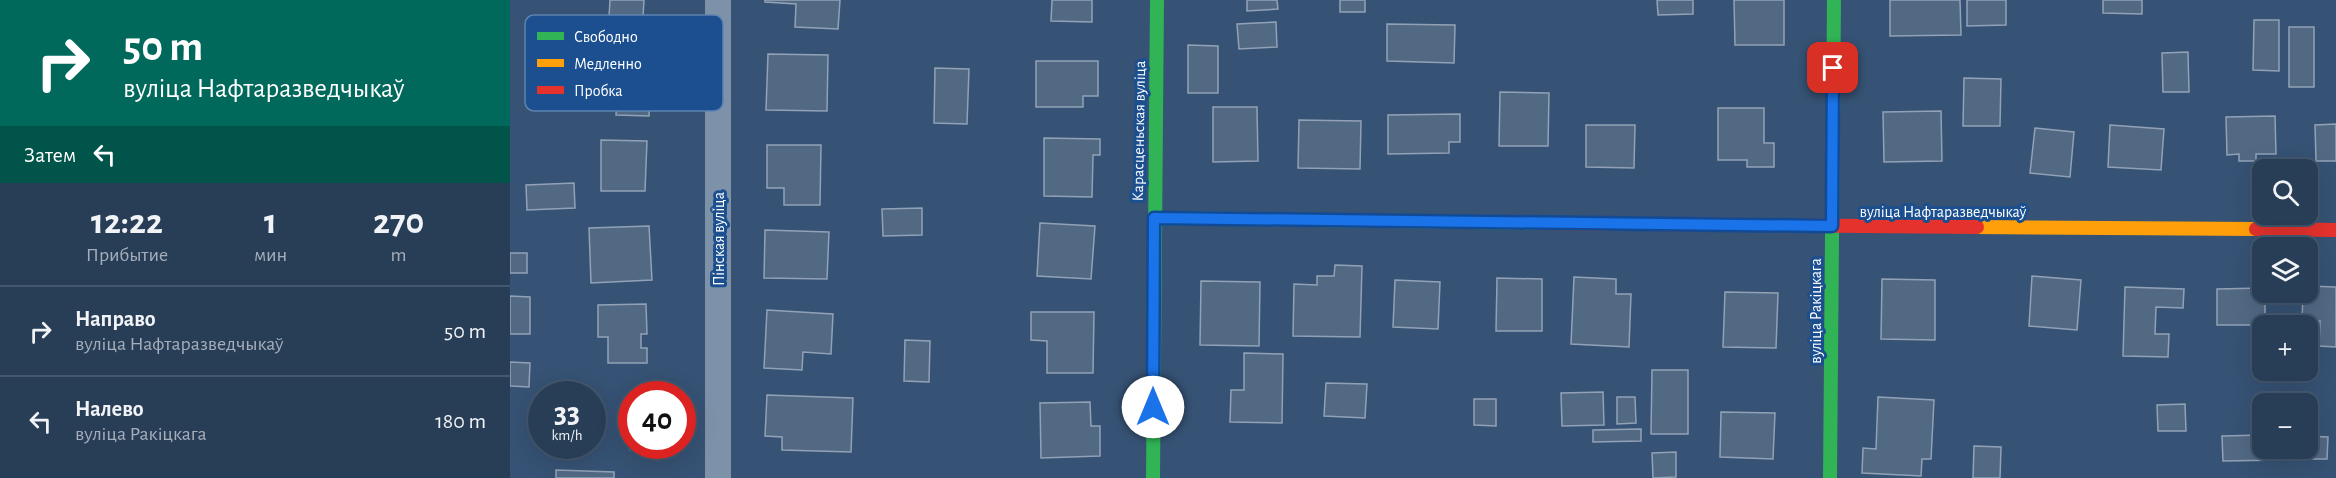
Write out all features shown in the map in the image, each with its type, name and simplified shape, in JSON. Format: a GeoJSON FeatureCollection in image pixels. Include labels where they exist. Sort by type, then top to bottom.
{"type":"FeatureCollection","features":[{"type":"Feature","properties":{"kind":"street","name":"Карасценьская вуліца"},"geometry":{"type":"LineString","coordinates":[[1153,478],[1157,0]]}},
{"type":"Feature","properties":{"kind":"street","name":"вуліца Ракіцкага"},"geometry":{"type":"LineString","coordinates":[[1830,478],[1834,0]]}},
{"type":"Feature","properties":{"kind":"street","name":"Пінская вуліца"},"geometry":{"type":"LineString","coordinates":[[718,111],[718,478]]}},
{"type":"Feature","properties":{"kind":"street","name":"вуліца Нафтаразведчыкаў"},"geometry":{"type":"LineString","coordinates":[[1154,218],[2336,230]]}},
{"type":"Feature","properties":{"kind":"building"},"geometry":{"type":"Polygon","coordinates":[[[610,0],[644,0],[643,15],[609,15],[610,0]]]}},
{"type":"Feature","properties":{"kind":"building"},"geometry":{"type":"Polygon","coordinates":[[[765,0],[840,0],[838,29],[795,27],[796,4],[765,2],[765,0]]]}},
{"type":"Feature","properties":{"kind":"building"},"geometry":{"type":"Polygon","coordinates":[[[1052,0],[1092,0],[1092,22],[1051,21],[1052,0]]]}},
{"type":"Feature","properties":{"kind":"building"},"geometry":{"type":"Polygon","coordinates":[[[1247,0],[1277,0],[1278,9],[1247,11],[1247,0]]]}},
{"type":"Feature","properties":{"kind":"building"},"geometry":{"type":"Polygon","coordinates":[[[1340,0],[1365,0],[1365,12],[1340,12],[1340,0]]]}},
{"type":"Feature","properties":{"kind":"building"},"geometry":{"type":"Polygon","coordinates":[[[1657,0],[1693,0],[1693,14],[1658,15],[1657,0]]]}},
{"type":"Feature","properties":{"kind":"building"},"geometry":{"type":"Polygon","coordinates":[[[1734,0],[1784,0],[1784,45],[1735,45],[1734,0]]]}},
{"type":"Feature","properties":{"kind":"building"},"geometry":{"type":"Polygon","coordinates":[[[1890,0],[1960,0],[1961,35],[1890,36],[1890,0]]]}},
{"type":"Feature","properties":{"kind":"building"},"geometry":{"type":"Polygon","coordinates":[[[1967,0],[2006,0],[2006,25],[1967,26],[1967,0]]]}},
{"type":"Feature","properties":{"kind":"building"},"geometry":{"type":"Polygon","coordinates":[[[2103,0],[2142,0],[2142,14],[2103,13],[2103,0]]]}},
{"type":"Feature","properties":{"kind":"building"},"geometry":{"type":"Polygon","coordinates":[[[2254,20],[2279,20],[2279,71],[2253,70],[2254,20]]]}},
{"type":"Feature","properties":{"kind":"building"},"geometry":{"type":"Polygon","coordinates":[[[1276,22],[1277,47],[1239,49],[1237,24],[1276,22]]]}},
{"type":"Feature","properties":{"kind":"building"},"geometry":{"type":"Polygon","coordinates":[[[1387,24],[1455,25],[1454,63],[1387,61],[1387,24]]]}},
{"type":"Feature","properties":{"kind":"building"},"geometry":{"type":"Polygon","coordinates":[[[2289,27],[2314,27],[2314,87],[2289,87],[2289,27]]]}},
{"type":"Feature","properties":{"kind":"building"},"geometry":{"type":"Polygon","coordinates":[[[1188,45],[1218,46],[1218,93],[1188,93],[1188,45]]]}},
{"type":"Feature","properties":{"kind":"building"},"geometry":{"type":"Polygon","coordinates":[[[2188,52],[2189,92],[2163,92],[2162,53],[2188,52]]]}},
{"type":"Feature","properties":{"kind":"building"},"geometry":{"type":"Polygon","coordinates":[[[768,54],[828,55],[827,111],[766,110],[768,54]]]}},
{"type":"Feature","properties":{"kind":"building"},"geometry":{"type":"Polygon","coordinates":[[[1036,61],[1098,61],[1098,96],[1083,96],[1083,107],[1036,107],[1036,61]]]}},
{"type":"Feature","properties":{"kind":"building"},"geometry":{"type":"Polygon","coordinates":[[[935,68],[969,69],[967,124],[934,123],[935,68]]]}},
{"type":"Feature","properties":{"kind":"building"},"geometry":{"type":"Polygon","coordinates":[[[1964,78],[2001,79],[2000,126],[1963,126],[1964,78]]]}},
{"type":"Feature","properties":{"kind":"building"},"geometry":{"type":"Polygon","coordinates":[[[1500,92],[1549,93],[1548,146],[1499,146],[1500,92]]]}},
{"type":"Feature","properties":{"kind":"building"},"geometry":{"type":"Polygon","coordinates":[[[1213,107],[1257,107],[1258,161],[1213,162],[1213,107]]]}},
{"type":"Feature","properties":{"kind":"building"},"geometry":{"type":"Polygon","coordinates":[[[1718,108],[1764,108],[1764,143],[1774,143],[1774,167],[1747,167],[1747,160],[1718,160],[1718,108]]]}},
{"type":"Feature","properties":{"kind":"building"},"geometry":{"type":"Polygon","coordinates":[[[616,111],[649,111],[649,116],[616,115],[616,111]]]}},
{"type":"Feature","properties":{"kind":"building"},"geometry":{"type":"Polygon","coordinates":[[[1941,111],[1942,161],[1884,162],[1883,112],[1941,111]]]}},
{"type":"Feature","properties":{"kind":"building"},"geometry":{"type":"Polygon","coordinates":[[[1460,114],[1460,142],[1449,142],[1449,153],[1388,154],[1388,115],[1460,114]]]}},
{"type":"Feature","properties":{"kind":"building"},"geometry":{"type":"Polygon","coordinates":[[[2275,116],[2276,154],[2256,154],[2256,159],[2252,161],[2239,161],[2239,154],[2227,155],[2226,117],[2275,116]]]}},
{"type":"Feature","properties":{"kind":"building"},"geometry":{"type":"Polygon","coordinates":[[[1299,120],[1361,121],[1360,169],[1298,168],[1299,120]]]}},
{"type":"Feature","properties":{"kind":"building"},"geometry":{"type":"Polygon","coordinates":[[[2336,124],[2336,161],[2316,159],[2315,125],[2336,124]]]}},
{"type":"Feature","properties":{"kind":"building"},"geometry":{"type":"Polygon","coordinates":[[[1586,125],[1635,125],[1634,168],[1586,167],[1586,125]]]}},
{"type":"Feature","properties":{"kind":"building"},"geometry":{"type":"Polygon","coordinates":[[[2110,125],[2164,129],[2161,170],[2108,167],[2110,125]]]}},
{"type":"Feature","properties":{"kind":"building"},"geometry":{"type":"Polygon","coordinates":[[[2035,128],[2074,132],[2070,177],[2030,173],[2035,128]]]}},
{"type":"Feature","properties":{"kind":"building"},"geometry":{"type":"Polygon","coordinates":[[[1044,138],[1100,139],[1100,155],[1093,155],[1092,197],[1044,196],[1044,138]]]}},
{"type":"Feature","properties":{"kind":"building"},"geometry":{"type":"Polygon","coordinates":[[[601,140],[647,141],[645,191],[601,191],[601,140]]]}},
{"type":"Feature","properties":{"kind":"building"},"geometry":{"type":"Polygon","coordinates":[[[767,145],[821,145],[820,205],[784,205],[784,188],[767,188],[767,145]]]}},
{"type":"Feature","properties":{"kind":"building"},"geometry":{"type":"Polygon","coordinates":[[[574,183],[575,208],[527,210],[526,185],[574,183]]]}},
{"type":"Feature","properties":{"kind":"building"},"geometry":{"type":"Polygon","coordinates":[[[922,208],[922,235],[883,236],[882,209],[922,208]]]}},
{"type":"Feature","properties":{"kind":"building"},"geometry":{"type":"Polygon","coordinates":[[[1040,223],[1095,226],[1091,279],[1037,276],[1040,223]]]}},
{"type":"Feature","properties":{"kind":"building"},"geometry":{"type":"Polygon","coordinates":[[[649,226],[652,280],[591,283],[589,228],[649,226]]]}},
{"type":"Feature","properties":{"kind":"building"},"geometry":{"type":"Polygon","coordinates":[[[765,230],[829,232],[827,279],[764,278],[765,230]]]}},
{"type":"Feature","properties":{"kind":"building"},"geometry":{"type":"Polygon","coordinates":[[[510,253],[527,253],[527,273],[510,273],[510,253]]]}},
{"type":"Feature","properties":{"kind":"building"},"geometry":{"type":"Polygon","coordinates":[[[1335,265],[1362,266],[1360,337],[1293,336],[1294,284],[1317,285],[1317,276],[1334,276],[1335,265]]]}},
{"type":"Feature","properties":{"kind":"building"},"geometry":{"type":"Polygon","coordinates":[[[2032,276],[2081,280],[2077,330],[2029,326],[2032,276]]]}},
{"type":"Feature","properties":{"kind":"building"},"geometry":{"type":"Polygon","coordinates":[[[1574,277],[1616,279],[1616,294],[1631,294],[1629,347],[1571,344],[1574,277]]]}},
{"type":"Feature","properties":{"kind":"building"},"geometry":{"type":"Polygon","coordinates":[[[1497,278],[1542,279],[1542,331],[1496,331],[1497,278]]]}},
{"type":"Feature","properties":{"kind":"building"},"geometry":{"type":"Polygon","coordinates":[[[1882,279],[1935,280],[1935,340],[1881,339],[1882,279]]]}},
{"type":"Feature","properties":{"kind":"building"},"geometry":{"type":"Polygon","coordinates":[[[1395,280],[1440,282],[1438,329],[1393,327],[1395,280]]]}},
{"type":"Feature","properties":{"kind":"building"},"geometry":{"type":"Polygon","coordinates":[[[1201,281],[1260,282],[1259,346],[1200,345],[1201,281]]]}},
{"type":"Feature","properties":{"kind":"building"},"geometry":{"type":"Polygon","coordinates":[[[2318,286],[2336,287],[2336,347],[2319,346],[2320,321],[2318,321],[2318,315],[2302,315],[2303,303],[2318,303],[2318,286]]]}},
{"type":"Feature","properties":{"kind":"building"},"geometry":{"type":"Polygon","coordinates":[[[2125,287],[2184,289],[2183,308],[2156,307],[2155,334],[2169,334],[2168,357],[2123,356],[2125,287]]]}},
{"type":"Feature","properties":{"kind":"building"},"geometry":{"type":"Polygon","coordinates":[[[2252,288],[2252,303],[2265,303],[2265,315],[2252,315],[2252,325],[2217,325],[2217,289],[2252,288]]]}},
{"type":"Feature","properties":{"kind":"building"},"geometry":{"type":"Polygon","coordinates":[[[1725,292],[1778,293],[1776,348],[1723,347],[1725,292]]]}},
{"type":"Feature","properties":{"kind":"building"},"geometry":{"type":"Polygon","coordinates":[[[510,296],[530,297],[530,334],[510,334],[510,296]]]}},
{"type":"Feature","properties":{"kind":"building"},"geometry":{"type":"Polygon","coordinates":[[[646,304],[647,334],[641,334],[641,348],[647,348],[647,363],[608,363],[608,337],[598,337],[598,305],[646,304]]]}},
{"type":"Feature","properties":{"kind":"building"},"geometry":{"type":"Polygon","coordinates":[[[767,310],[833,314],[831,354],[803,352],[802,370],[764,368],[767,310]]]}},
{"type":"Feature","properties":{"kind":"building"},"geometry":{"type":"Polygon","coordinates":[[[1031,312],[1094,312],[1093,373],[1047,373],[1047,341],[1031,340],[1031,312]]]}},
{"type":"Feature","properties":{"kind":"building"},"geometry":{"type":"Polygon","coordinates":[[[905,340],[930,341],[929,382],[904,381],[905,340]]]}},
{"type":"Feature","properties":{"kind":"building"},"geometry":{"type":"Polygon","coordinates":[[[1244,353],[1283,354],[1282,423],[1230,422],[1231,390],[1244,390],[1244,353]]]}},
{"type":"Feature","properties":{"kind":"building"},"geometry":{"type":"Polygon","coordinates":[[[510,362],[530,363],[528,387],[510,386],[510,362]]]}},
{"type":"Feature","properties":{"kind":"building"},"geometry":{"type":"Polygon","coordinates":[[[1652,370],[1688,370],[1688,434],[1651,434],[1652,370]]]}},
{"type":"Feature","properties":{"kind":"building"},"geometry":{"type":"Polygon","coordinates":[[[1326,383],[1367,384],[1365,418],[1324,416],[1326,383]]]}},
{"type":"Feature","properties":{"kind":"building"},"geometry":{"type":"Polygon","coordinates":[[[1603,392],[1604,425],[1562,426],[1561,393],[1603,392]]]}},
{"type":"Feature","properties":{"kind":"building"},"geometry":{"type":"Polygon","coordinates":[[[767,395],[853,398],[851,452],[782,450],[782,437],[765,436],[767,395]]]}},
{"type":"Feature","properties":{"kind":"building"},"geometry":{"type":"Polygon","coordinates":[[[1617,397],[1635,397],[1636,423],[1617,424],[1617,397]]]}},
{"type":"Feature","properties":{"kind":"building"},"geometry":{"type":"Polygon","coordinates":[[[1878,397],[1934,400],[1931,459],[1922,459],[1921,476],[1862,473],[1863,448],[1876,449],[1878,397]]]}},
{"type":"Feature","properties":{"kind":"building"},"geometry":{"type":"Polygon","coordinates":[[[1474,399],[1496,399],[1496,426],[1474,425],[1474,399]]]}},
{"type":"Feature","properties":{"kind":"building"},"geometry":{"type":"Polygon","coordinates":[[[1090,402],[1091,426],[1100,426],[1100,456],[1041,458],[1040,403],[1090,402]]]}},
{"type":"Feature","properties":{"kind":"building"},"geometry":{"type":"Polygon","coordinates":[[[2185,404],[2186,431],[2158,431],[2157,405],[2185,404]]]}},
{"type":"Feature","properties":{"kind":"building"},"geometry":{"type":"Polygon","coordinates":[[[1721,412],[1775,413],[1773,459],[1720,457],[1721,412]]]}},
{"type":"Feature","properties":{"kind":"building"},"geometry":{"type":"Polygon","coordinates":[[[1641,429],[1641,441],[1593,442],[1593,430],[1641,429]]]}},
{"type":"Feature","properties":{"kind":"building"},"geometry":{"type":"Polygon","coordinates":[[[2252,435],[2252,459],[2282,460],[2223,461],[2222,436],[2252,435]]]}},
{"type":"Feature","properties":{"kind":"building"},"geometry":{"type":"Polygon","coordinates":[[[2318,437],[2328,437],[2327,459],[2318,459],[2318,437]]]}},
{"type":"Feature","properties":{"kind":"building"},"geometry":{"type":"Polygon","coordinates":[[[1974,446],[2001,447],[2000,478],[1973,478],[1974,446]]]}},
{"type":"Feature","properties":{"kind":"building"},"geometry":{"type":"Polygon","coordinates":[[[1676,452],[1676,477],[1653,478],[1652,453],[1676,452]]]}},
{"type":"Feature","properties":{"kind":"building"},"geometry":{"type":"Polygon","coordinates":[[[556,470],[614,472],[614,478],[556,478],[556,470]]]}},
{"type":"Feature","properties":{"kind":"traffic: fast"},"geometry":{"type":"LineString","coordinates":[[1153,478],[1157,0]]}},
{"type":"Feature","properties":{"kind":"traffic: fast"},"geometry":{"type":"LineString","coordinates":[[1830,478],[1834,0]]}},
{"type":"Feature","properties":{"kind":"traffic: fast"},"geometry":{"type":"LineString","coordinates":[[1154,218],[1543,223]]}},
{"type":"Feature","properties":{"kind":"traffic: slow"},"geometry":{"type":"LineString","coordinates":[[1977,227],[2256,229]]}},
{"type":"Feature","properties":{"kind":"traffic: jam"},"geometry":{"type":"LineString","coordinates":[[1543,223],[1977,227]]}},
{"type":"Feature","properties":{"kind":"traffic: jam"},"geometry":{"type":"LineString","coordinates":[[2256,229],[2336,230]]}},
{"type":"Feature","properties":{"kind":"route"},"geometry":{"type":"LineString","coordinates":[[1153,407],[1154,218],[1832,226],[1833,68]]}}]}
